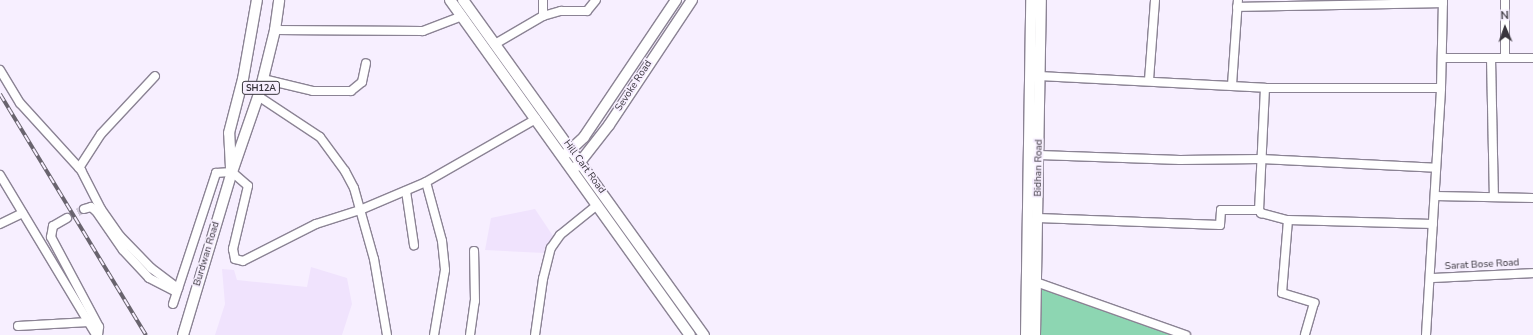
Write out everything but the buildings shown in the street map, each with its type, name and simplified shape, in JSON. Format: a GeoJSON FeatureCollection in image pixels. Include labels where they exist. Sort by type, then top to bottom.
{"type":"FeatureCollection","features":[{"type":"Feature","properties":{"kind":"main road","name":"Burdwan Road"},"geometry":{"type":"LineString","coordinates":[[232,172],[229,133],[243,79],[257,0]]}},
{"type":"Feature","properties":{"kind":"main road","name":"Burdwan Road"},"geometry":{"type":"LineString","coordinates":[[183,335],[232,172],[263,79],[275,30],[279,0]]}},
{"type":"Feature","properties":{"kind":"main road","name":"Hill Cart Road"},"geometry":{"type":"LineString","coordinates":[[450,0],[690,335]]}},
{"type":"Feature","properties":{"kind":"main road","name":"Hill Cart Road"},"geometry":{"type":"LineString","coordinates":[[463,0],[572,149],[704,335]]}},
{"type":"Feature","properties":{"kind":"main road","name":"Sevoke Road"},"geometry":{"type":"LineString","coordinates":[[563,156],[584,137],[676,0]]}},
{"type":"Feature","properties":{"kind":"main road","name":"Sevoke Road"},"geometry":{"type":"LineString","coordinates":[[572,170],[581,163],[692,0]]}},
{"type":"Feature","properties":{"kind":"main road","name":"Bidhan Road"},"geometry":{"type":"LineString","coordinates":[[1031,0],[1034,102],[1031,280],[1035,335]]}},
{"type":"Feature","properties":{"kind":"main road","name":"Bidhan Road"},"geometry":{"type":"LineString","coordinates":[[1026,335],[1038,218],[1039,155],[1034,102],[1040,76],[1041,0]]}},
{"type":"Feature","properties":{"kind":"main road"},"geometry":{"type":"LineString","coordinates":[[662,21],[673,28]]}},
{"type":"Feature","properties":{"kind":"street"},"geometry":{"type":"LineString","coordinates":[[543,0],[543,16]]}},
{"type":"Feature","properties":{"kind":"street"},"geometry":{"type":"LineString","coordinates":[[495,44],[543,16],[561,11],[588,11],[596,0]]}},
{"type":"Feature","properties":{"kind":"street"},"geometry":{"type":"LineString","coordinates":[[1149,80],[1155,0]]}},
{"type":"Feature","properties":{"kind":"street"},"geometry":{"type":"LineString","coordinates":[[1505,0],[1505,58]]}},
{"type":"Feature","properties":{"kind":"street"},"geometry":{"type":"LineString","coordinates":[[1232,85],[1238,3],[1443,2],[1441,88],[1433,224],[1432,278],[1426,335]]}},
{"type":"Feature","properties":{"kind":"street"},"geometry":{"type":"LineString","coordinates":[[275,30],[423,31],[462,16]]}},
{"type":"Feature","properties":{"kind":"street"},"geometry":{"type":"LineString","coordinates":[[1442,58],[1533,58]]}},
{"type":"Feature","properties":{"kind":"street"},"geometry":{"type":"LineString","coordinates":[[1491,58],[1494,197]]}},
{"type":"Feature","properties":{"kind":"street"},"geometry":{"type":"LineString","coordinates":[[263,79],[313,91],[351,91],[362,82],[366,63]]}},
{"type":"Feature","properties":{"kind":"street"},"geometry":{"type":"LineString","coordinates":[[0,70],[20,103],[79,168],[101,209],[120,236],[165,284]]}},
{"type":"Feature","properties":{"kind":"street"},"geometry":{"type":"LineString","coordinates":[[79,168],[101,134],[155,76]]}},
{"type":"Feature","properties":{"kind":"street"},"geometry":{"type":"LineString","coordinates":[[1040,76],[1149,80],[1265,88],[1441,88]]}},
{"type":"Feature","properties":{"kind":"street"},"geometry":{"type":"LineString","coordinates":[[1259,210],[1265,88]]}},
{"type":"Feature","properties":{"kind":"street"},"geometry":{"type":"LineString","coordinates":[[258,96],[320,137],[354,188],[374,259],[387,335]]}},
{"type":"Feature","properties":{"kind":"street"},"geometry":{"type":"LineString","coordinates":[[172,304],[216,172],[232,172],[248,186],[232,249],[235,259],[240,261],[316,224],[360,210],[426,182],[536,119]]}},
{"type":"Feature","properties":{"kind":"street"},"geometry":{"type":"LineString","coordinates":[[1039,155],[1180,160],[1261,159],[1436,168]]}},
{"type":"Feature","properties":{"kind":"street"},"geometry":{"type":"LineString","coordinates":[[0,175],[97,335]]}},
{"type":"Feature","properties":{"kind":"street"},"geometry":{"type":"LineString","coordinates":[[426,182],[442,241],[445,270],[434,335]]}},
{"type":"Feature","properties":{"kind":"street"},"geometry":{"type":"LineString","coordinates":[[406,191],[414,245]]}},
{"type":"Feature","properties":{"kind":"street"},"geometry":{"type":"LineString","coordinates":[[1435,196],[1533,198]]}},
{"type":"Feature","properties":{"kind":"street"},"geometry":{"type":"LineString","coordinates":[[535,335],[542,289],[551,248],[560,235],[597,204]]}},
{"type":"Feature","properties":{"kind":"street"},"geometry":{"type":"LineString","coordinates":[[84,209],[91,208],[96,211],[130,259],[149,278],[177,290]]}},
{"type":"Feature","properties":{"kind":"street"},"geometry":{"type":"LineString","coordinates":[[1038,218],[1220,226],[1221,210],[1259,210],[1264,215],[1288,220],[1433,224]]}},
{"type":"Feature","properties":{"kind":"street"},"geometry":{"type":"LineString","coordinates":[[0,224],[23,213]]}},
{"type":"Feature","properties":{"kind":"street"},"geometry":{"type":"LineString","coordinates":[[67,218],[53,226],[51,237],[99,327],[97,335]]}},
{"type":"Feature","properties":{"kind":"street"},"geometry":{"type":"LineString","coordinates":[[1288,220],[1282,293],[1314,303],[1305,335]]}},
{"type":"Feature","properties":{"kind":"street"},"geometry":{"type":"LineString","coordinates":[[470,335],[475,301],[474,251]]}},
{"type":"Feature","properties":{"kind":"street","name":"Sarat Bose Road"},"geometry":{"type":"LineString","coordinates":[[1432,278],[1533,273]]}},
{"type":"Feature","properties":{"kind":"street"},"geometry":{"type":"LineString","coordinates":[[1031,280],[1186,335]]}},
{"type":"Feature","properties":{"kind":"street"},"geometry":{"type":"LineString","coordinates":[[18,326],[89,322]]}},
{"type":"Feature","properties":{"kind":"shaded area"},"geometry":{"type":"Polygon","coordinates":[[[535,209],[553,236],[544,253],[485,250],[491,218],[535,209]]]}},
{"type":"Feature","properties":{"kind":"shaded area"},"geometry":{"type":"Polygon","coordinates":[[[311,267],[347,278],[352,304],[342,335],[215,335],[225,304],[222,269],[234,270],[237,280],[307,287],[311,267]]]}},
{"type":"Feature","properties":{"kind":"green space"},"geometry":{"type":"Polygon","coordinates":[[[1040,287],[1174,335],[1040,335],[1040,287]]]}},
{"type":"Feature","properties":{"kind":"tunnel"},"geometry":{"type":"LineString","coordinates":[[67,218],[84,209]]}},
{"type":"Feature","properties":{"kind":"railway"},"geometry":{"type":"LineString","coordinates":[[0,94],[146,335]]}}]}
